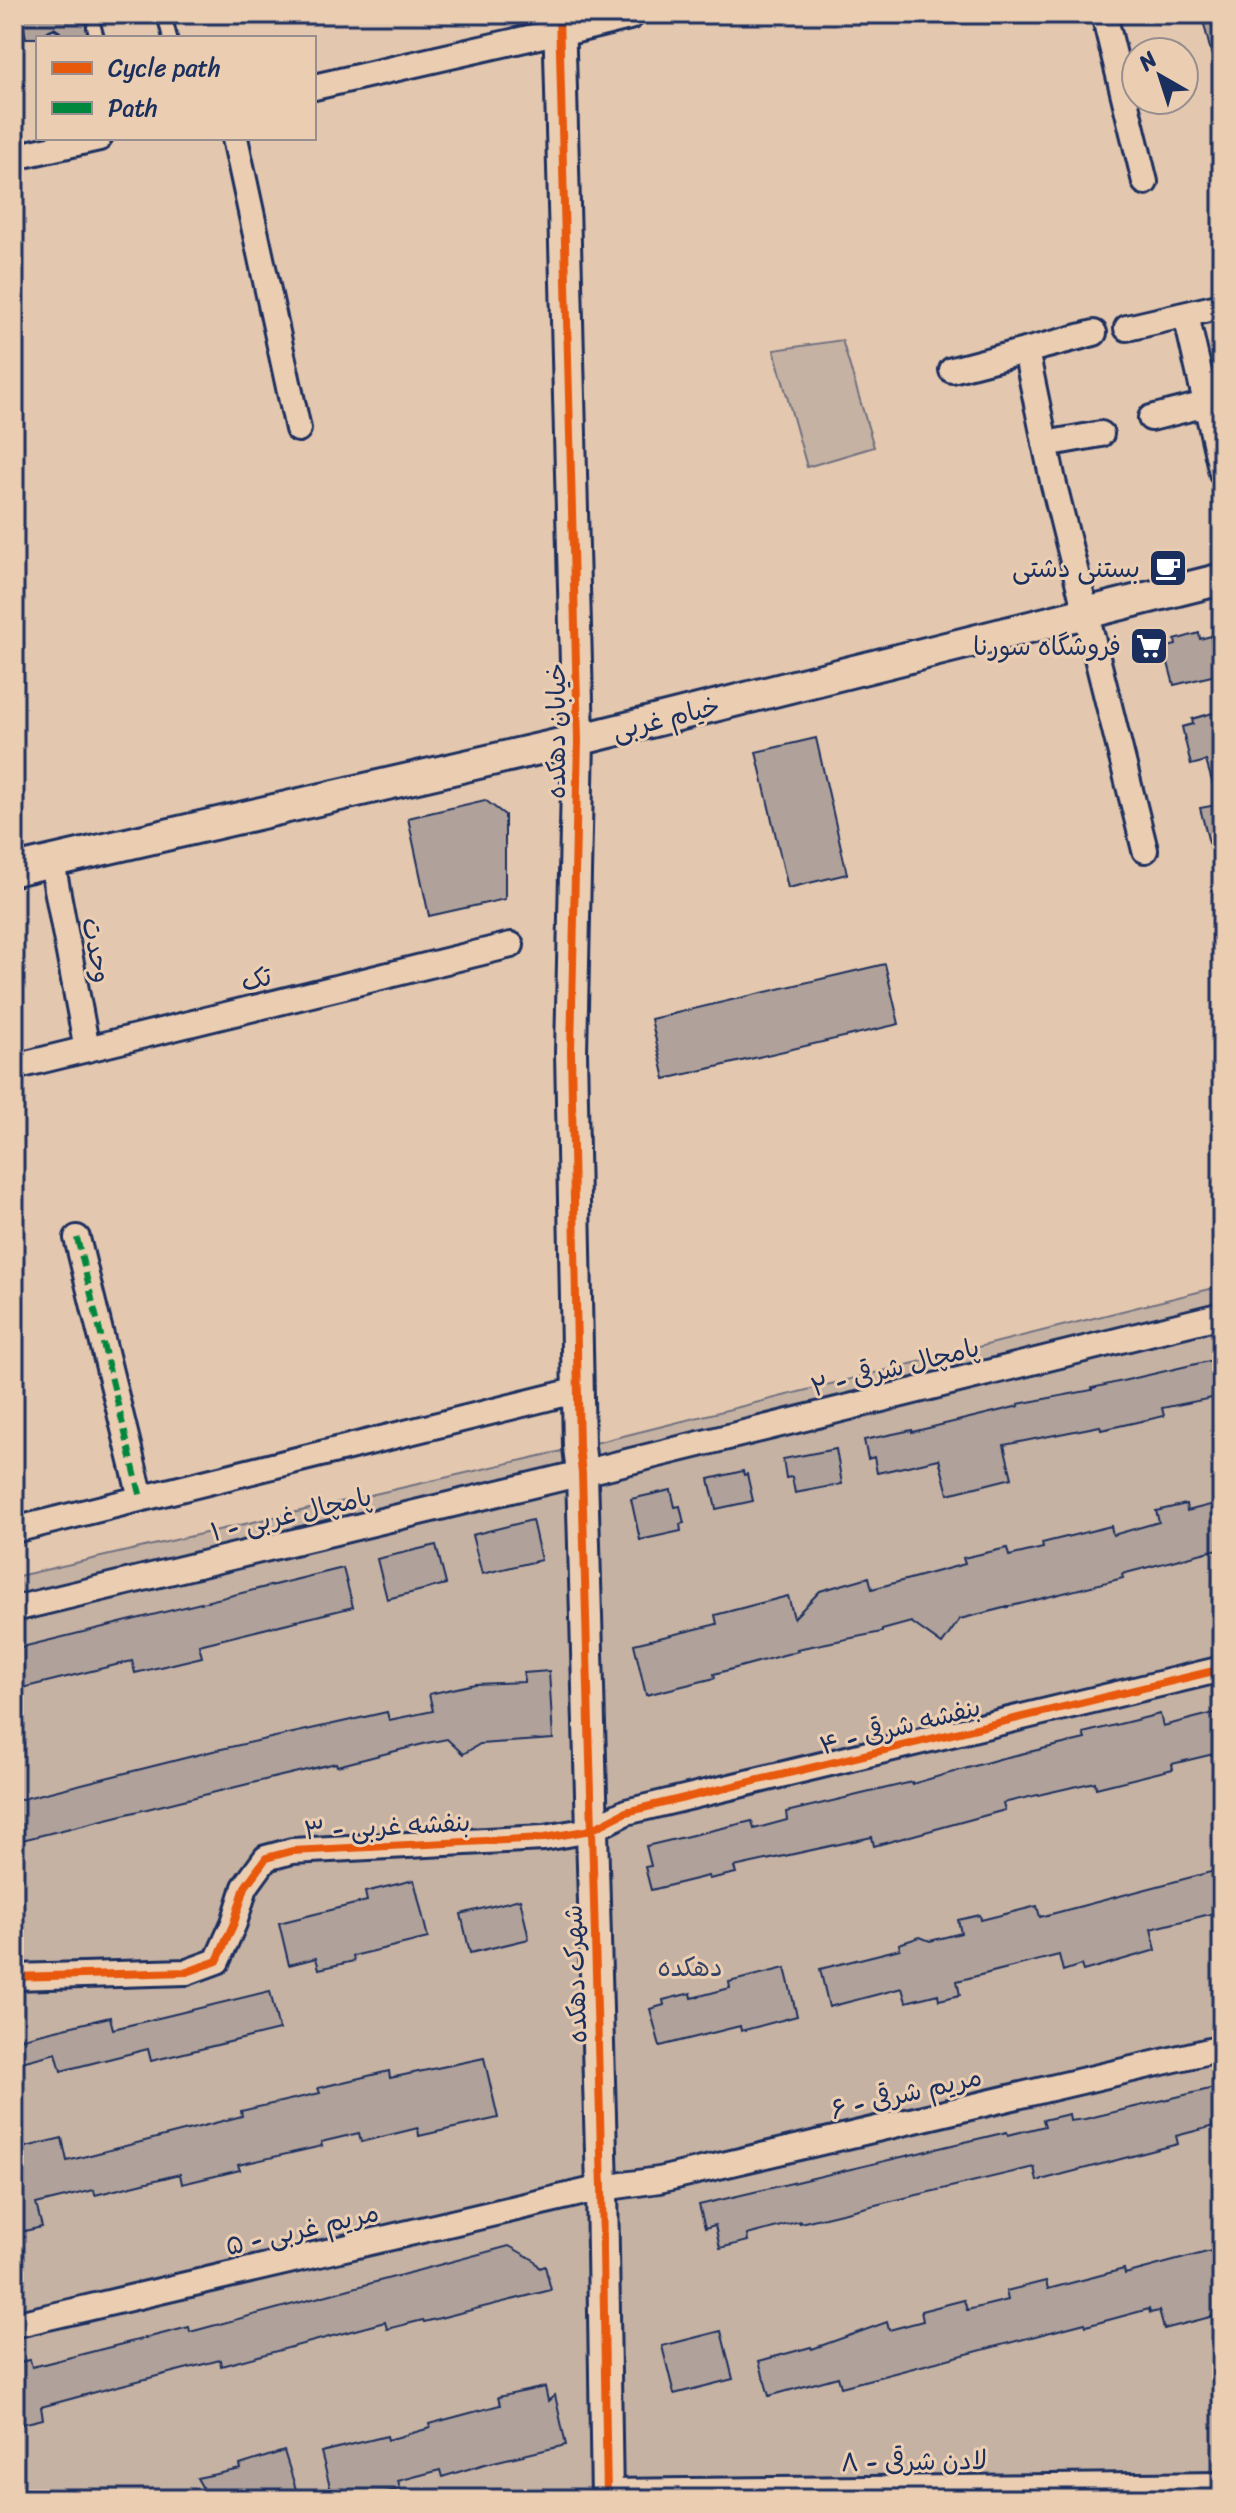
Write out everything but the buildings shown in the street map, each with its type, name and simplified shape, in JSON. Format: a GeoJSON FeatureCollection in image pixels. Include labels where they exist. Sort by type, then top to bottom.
{"type":"FeatureCollection","features":[{"type":"Feature","properties":{"kind":"street"},"geometry":{"type":"LineString","coordinates":[[316,86],[560,23],[629,14]]}},
{"type":"Feature","properties":{"kind":"street"},"geometry":{"type":"LineString","coordinates":[[1104,14],[1145,182]]}},
{"type":"Feature","properties":{"kind":"street","name":"خیابان دهکده"},"geometry":{"type":"LineString","coordinates":[[560,23],[578,740],[571,1052],[580,1460]]}},
{"type":"Feature","properties":{"kind":"street"},"geometry":{"type":"LineString","coordinates":[[14,157],[83,140]]}},
{"type":"Feature","properties":{"kind":"street"},"geometry":{"type":"LineString","coordinates":[[235,140],[298,429]]}},
{"type":"Feature","properties":{"kind":"street"},"geometry":{"type":"LineString","coordinates":[[1127,328],[1222,306]]}},
{"type":"Feature","properties":{"kind":"street"},"geometry":{"type":"LineString","coordinates":[[1186,315],[1214,402],[1222,473]]}},
{"type":"Feature","properties":{"kind":"street"},"geometry":{"type":"LineString","coordinates":[[952,370],[1094,333]]}},
{"type":"Feature","properties":{"kind":"street"},"geometry":{"type":"LineString","coordinates":[[1026,351],[1045,444],[1145,850]]}},
{"type":"Feature","properties":{"kind":"street"},"geometry":{"type":"LineString","coordinates":[[1151,418],[1214,402]]}},
{"type":"Feature","properties":{"kind":"street"},"geometry":{"type":"LineString","coordinates":[[1045,444],[1101,434]]}},
{"type":"Feature","properties":{"kind":"street","name":"خیام غربی"},"geometry":{"type":"LineString","coordinates":[[14,870],[578,740],[1222,579]]}},
{"type":"Feature","properties":{"kind":"street","name":"وحدت"},"geometry":{"type":"LineString","coordinates":[[52,862],[87,1049]]}},
{"type":"Feature","properties":{"kind":"street","name":"تک"},"geometry":{"type":"LineString","coordinates":[[14,1067],[511,945]]}},
{"type":"Feature","properties":{"kind":"street"},"geometry":{"type":"LineString","coordinates":[[77,1238],[141,1498]]}},
{"type":"Feature","properties":{"kind":"street","name":"پامچال شرقی - ۲"},"geometry":{"type":"LineString","coordinates":[[580,1460],[1222,1315]]}},
{"type":"Feature","properties":{"kind":"street"},"geometry":{"type":"LineString","coordinates":[[14,1530],[579,1390]]}},
{"type":"Feature","properties":{"kind":"street","name":"پامچال غربی - ۱"},"geometry":{"type":"LineString","coordinates":[[14,1609],[580,1460]]}},
{"type":"Feature","properties":{"kind":"street","name":"شهرک دهکده"},"geometry":{"type":"LineString","coordinates":[[580,1460],[602,2188],[607,2496]]}},
{"type":"Feature","properties":{"kind":"street","name":"بنفشه شرقی - ۴"},"geometry":{"type":"LineString","coordinates":[[591,1830],[626,1812],[1222,1669]]}},
{"type":"Feature","properties":{"kind":"street","name":"بنفشه غربی - ۳"},"geometry":{"type":"LineString","coordinates":[[14,1977],[187,1972],[217,1961],[234,1923],[245,1887],[266,1858],[279,1854],[544,1838],[591,1830]]}},
{"type":"Feature","properties":{"kind":"street","name":"مریم شرقی - ۶"},"geometry":{"type":"LineString","coordinates":[[602,2188],[674,2176],[1222,2048]]}},
{"type":"Feature","properties":{"kind":"street","name":"مریم غربی - ۵"},"geometry":{"type":"LineString","coordinates":[[14,2325],[602,2188]]}},
{"type":"Feature","properties":{"kind":"street","name":"لادن شرقی - ۸"},"geometry":{"type":"LineString","coordinates":[[607,2496],[1222,2485]]}},
{"type":"Feature","properties":{"kind":"lane"},"geometry":{"type":"LineString","coordinates":[[164,14],[170,36]]}},
{"type":"Feature","properties":{"kind":"green space"},"geometry":{"type":"Polygon","coordinates":[[[842,340],[874,447],[807,467],[774,350],[842,340]]]}},
{"type":"Feature","properties":{"kind":"green space","name":"دهکده"},"geometry":{"type":"Polygon","coordinates":[[[1222,1286],[1222,2499],[14,2499],[14,1577],[579,1447],[1222,1286]]]}},
{"type":"Feature","properties":{"kind":"marked path"},"geometry":{"type":"LineString","coordinates":[[77,1238],[141,1498]]}},
{"type":"Feature","properties":{"kind":"cycle path"},"geometry":{"type":"LineString","coordinates":[[559,14],[578,740],[571,1052],[579,1447],[602,2188],[607,2499]]}},
{"type":"Feature","properties":{"kind":"cycle path"},"geometry":{"type":"LineString","coordinates":[[14,1977],[187,1972],[217,1961],[234,1923],[245,1887],[266,1858],[292,1851],[544,1838],[591,1830],[626,1812],[1222,1669]]}},
{"type":"Feature","properties":{"kind":"place","name":"بستنی دشتی"},"geometry":{"type":"Point","coordinates":[1168,568]}},
{"type":"Feature","properties":{"kind":"place","name":"فروشگاه سورنا"},"geometry":{"type":"Point","coordinates":[1149,646]}}]}
